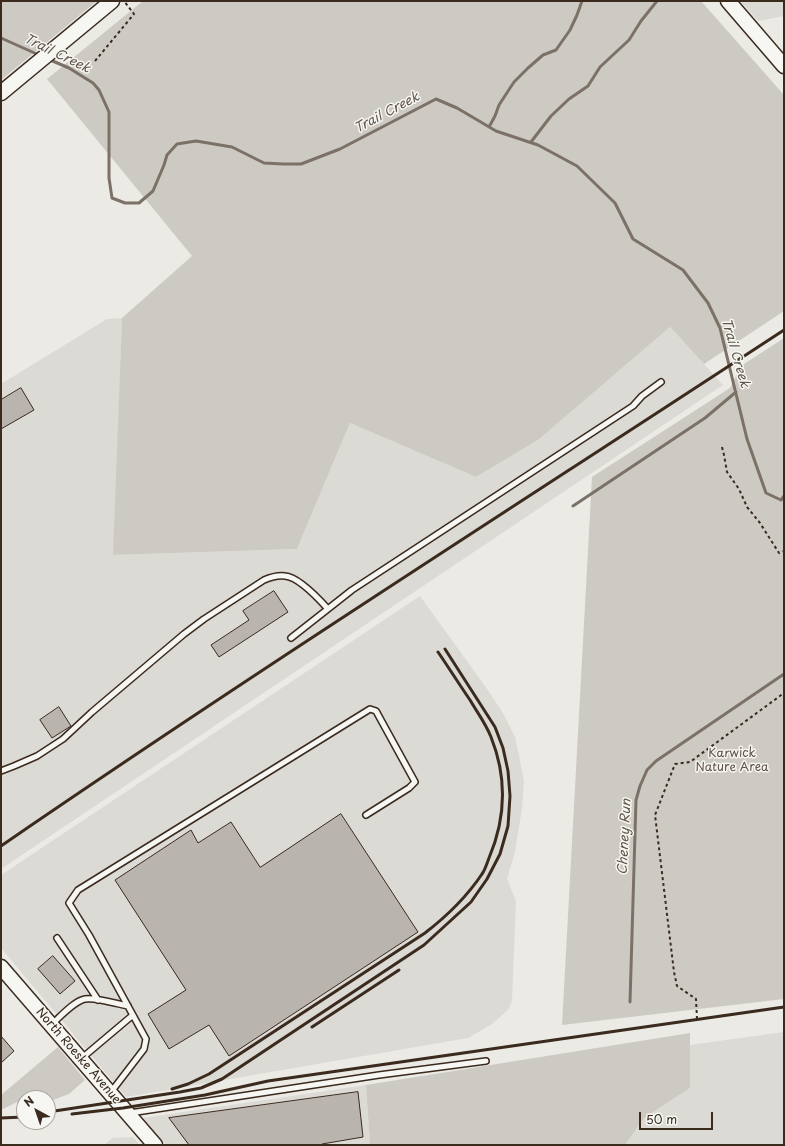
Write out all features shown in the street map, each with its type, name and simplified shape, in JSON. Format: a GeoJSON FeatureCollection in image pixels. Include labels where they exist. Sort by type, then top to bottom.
{"type":"FeatureCollection","features":[{"type":"Feature","properties":{"kind":"street"},"geometry":{"type":"LineString","coordinates":[[1,93],[112,1]]}},
{"type":"Feature","properties":{"kind":"street"},"geometry":{"type":"LineString","coordinates":[[728,1],[784,66]]}},
{"type":"Feature","properties":{"kind":"street","name":"North Roeske Avenue"},"geometry":{"type":"LineString","coordinates":[[1,967],[155,1145]]}},
{"type":"Feature","properties":{"kind":"lane"},"geometry":{"type":"LineString","coordinates":[[291,638],[352,590],[633,406],[642,396],[661,382]]}},
{"type":"Feature","properties":{"kind":"lane"},"geometry":{"type":"LineString","coordinates":[[1,770],[37,756],[63,739],[92,712],[184,634],[204,619],[264,580],[274,576],[287,576],[295,579],[328,609]]}},
{"type":"Feature","properties":{"kind":"lane"},"geometry":{"type":"LineString","coordinates":[[111,1093],[144,1049],[146,1039],[89,935],[69,903],[78,890],[370,709],[376,711],[415,782],[409,788],[366,815]]}},
{"type":"Feature","properties":{"kind":"lane"},"geometry":{"type":"LineString","coordinates":[[57,938],[98,1000]]}},
{"type":"Feature","properties":{"kind":"lane"},"geometry":{"type":"LineString","coordinates":[[51,1025],[78,1002],[85,999],[128,1006]]}},
{"type":"Feature","properties":{"kind":"lane"},"geometry":{"type":"LineString","coordinates":[[81,1058],[133,1015]]}},
{"type":"Feature","properties":{"kind":"lane"},"geometry":{"type":"LineString","coordinates":[[128,1113],[379,1075],[486,1061]]}},
{"type":"Feature","properties":{"kind":"path"},"geometry":{"type":"LineString","coordinates":[[95,60],[134,14],[124,1]]}},
{"type":"Feature","properties":{"kind":"path"},"geometry":{"type":"LineString","coordinates":[[722,446],[727,472],[739,489],[747,507],[760,523],[779,553],[784,551]]}},
{"type":"Feature","properties":{"kind":"path"},"geometry":{"type":"LineString","coordinates":[[697,1019],[696,999],[677,986],[674,972],[655,815],[675,764],[690,762],[784,693]]}},
{"type":"Feature","properties":{"kind":"shaded area"},"geometry":{"type":"Polygon","coordinates":[[[740,1],[784,1],[784,16],[758,21],[740,1]]]}},
{"type":"Feature","properties":{"kind":"shaded area"},"geometry":{"type":"Polygon","coordinates":[[[122,318],[114,555],[297,549],[350,423],[476,477],[538,440],[670,327],[723,385],[1,869],[1,384],[107,319],[122,318]]]}},
{"type":"Feature","properties":{"kind":"shaded area"},"geometry":{"type":"Polygon","coordinates":[[[420,596],[503,713],[515,737],[519,755],[524,782],[522,808],[515,852],[507,879],[516,901],[512,1000],[509,1009],[492,1024],[468,1038],[126,1097],[1,948],[1,875],[420,596]]]}},
{"type":"Feature","properties":{"kind":"shaded area"},"geometry":{"type":"Polygon","coordinates":[[[784,1032],[784,1145],[625,1145],[644,1118],[690,1088],[690,1045],[784,1032]]]}},
{"type":"Feature","properties":{"kind":"shaded area"},"geometry":{"type":"Polygon","coordinates":[[[366,1085],[370,1145],[166,1145],[143,1118],[366,1085]]]}},
{"type":"Feature","properties":{"kind":"shaded area"},"geometry":{"type":"Polygon","coordinates":[[[133,1137],[140,1145],[104,1145],[112,1138],[133,1137]]]}},
{"type":"Feature","properties":{"kind":"green space"},"geometry":{"type":"Polygon","coordinates":[[[1,1],[97,1],[1,80],[1,1]]]}},
{"type":"Feature","properties":{"kind":"green space"},"geometry":{"type":"Polygon","coordinates":[[[143,1],[701,1],[784,95],[784,311],[704,364],[670,327],[538,440],[476,477],[350,423],[297,549],[113,555],[122,318],[192,256],[47,79],[143,1]]]}},
{"type":"Feature","properties":{"kind":"green space","name":"Karwick Nature Area"},"geometry":{"type":"Polygon","coordinates":[[[784,338],[784,999],[562,1025],[592,477],[730,388],[741,366],[784,338]]]}},
{"type":"Feature","properties":{"kind":"green space"},"geometry":{"type":"Polygon","coordinates":[[[690,1033],[690,1088],[644,1118],[625,1145],[370,1145],[366,1085],[690,1033]]]}},
{"type":"Feature","properties":{"kind":"green space"},"geometry":{"type":"Polygon","coordinates":[[[58,1047],[85,1080],[69,1094],[56,1099],[56,1090],[16,1090],[16,1102],[1,1110],[1,1095],[58,1047]]]}},
{"type":"Feature","properties":{"kind":"building"},"geometry":{"type":"Polygon","coordinates":[[[21,388],[34,410],[1,429],[1,400],[21,388]]]}},
{"type":"Feature","properties":{"kind":"building"},"geometry":{"type":"Polygon","coordinates":[[[274,591],[288,612],[219,657],[211,645],[249,620],[243,611],[274,591]]]}},
{"type":"Feature","properties":{"kind":"building"},"geometry":{"type":"Polygon","coordinates":[[[59,707],[71,726],[52,738],[40,720],[59,707]]]}},
{"type":"Feature","properties":{"kind":"building"},"geometry":{"type":"Polygon","coordinates":[[[341,814],[418,932],[229,1056],[209,1025],[169,1049],[148,1014],[186,990],[115,880],[191,830],[198,843],[231,822],[260,867],[341,814]]]}},
{"type":"Feature","properties":{"kind":"building"},"geometry":{"type":"Polygon","coordinates":[[[53,956],[75,981],[60,994],[38,969],[53,956]]]}},
{"type":"Feature","properties":{"kind":"building"},"geometry":{"type":"Polygon","coordinates":[[[1,1036],[14,1051],[1,1063],[1,1036]]]}},
{"type":"Feature","properties":{"kind":"building"},"geometry":{"type":"Polygon","coordinates":[[[358,1092],[363,1137],[322,1144],[323,1145],[189,1145],[169,1118],[358,1092]]]}},
{"type":"Feature","properties":{"kind":"waterway"},"geometry":{"type":"LineString","coordinates":[[489,127],[499,105],[514,82],[543,55],[556,50],[570,30],[582,1]]}},
{"type":"Feature","properties":{"kind":"waterway"},"geometry":{"type":"LineString","coordinates":[[531,142],[551,116],[569,99],[588,86],[600,67],[629,40],[641,21],[657,1]]}},
{"type":"Feature","properties":{"kind":"waterway","name":"Trail Creek"},"geometry":{"type":"LineString","coordinates":[[1,38],[39,55]]}},
{"type":"Feature","properties":{"kind":"waterway","name":"Trail Creek"},"geometry":{"type":"LineString","coordinates":[[48,59],[69,68],[93,83],[99,90],[109,112],[109,178],[112,198],[125,203],[139,203],[153,191],[167,155],[177,144],[196,141],[232,147],[264,163],[301,164],[340,149],[436,99],[457,108],[496,131],[538,145],[577,166],[615,203],[633,239],[683,270],[708,303],[720,328],[747,439],[766,493],[781,500],[784,496]]}},
{"type":"Feature","properties":{"kind":"waterway"},"geometry":{"type":"LineString","coordinates":[[573,506],[705,418],[736,392]]}},
{"type":"Feature","properties":{"kind":"waterway","name":"Cheney Run"},"geometry":{"type":"LineString","coordinates":[[630,1002],[636,800],[647,770],[656,761],[784,674]]}},
{"type":"Feature","properties":{"kind":"railway"},"geometry":{"type":"LineString","coordinates":[[1,846],[293,650],[784,330]]}},
{"type":"Feature","properties":{"kind":"railway"},"geometry":{"type":"LineString","coordinates":[[56,1111],[201,1088],[222,1079],[424,945],[471,902],[487,879],[500,854],[508,826],[510,796],[508,771],[503,748],[495,727],[445,649]]}},
{"type":"Feature","properties":{"kind":"railway"},"geometry":{"type":"LineString","coordinates":[[172,1089],[188,1084],[209,1074],[425,933],[456,906],[476,883],[483,872],[495,843],[499,828],[502,798],[500,767],[487,727],[438,652]]}},
{"type":"Feature","properties":{"kind":"railway"},"geometry":{"type":"LineString","coordinates":[[312,1027],[399,970]]}},
{"type":"Feature","properties":{"kind":"railway"},"geometry":{"type":"LineString","coordinates":[[72,1114],[123,1108],[205,1095],[268,1081],[784,1007]]}},
{"type":"Feature","properties":{"kind":"railway"},"geometry":{"type":"LineString","coordinates":[[1,1118],[16,1117]]}}]}
